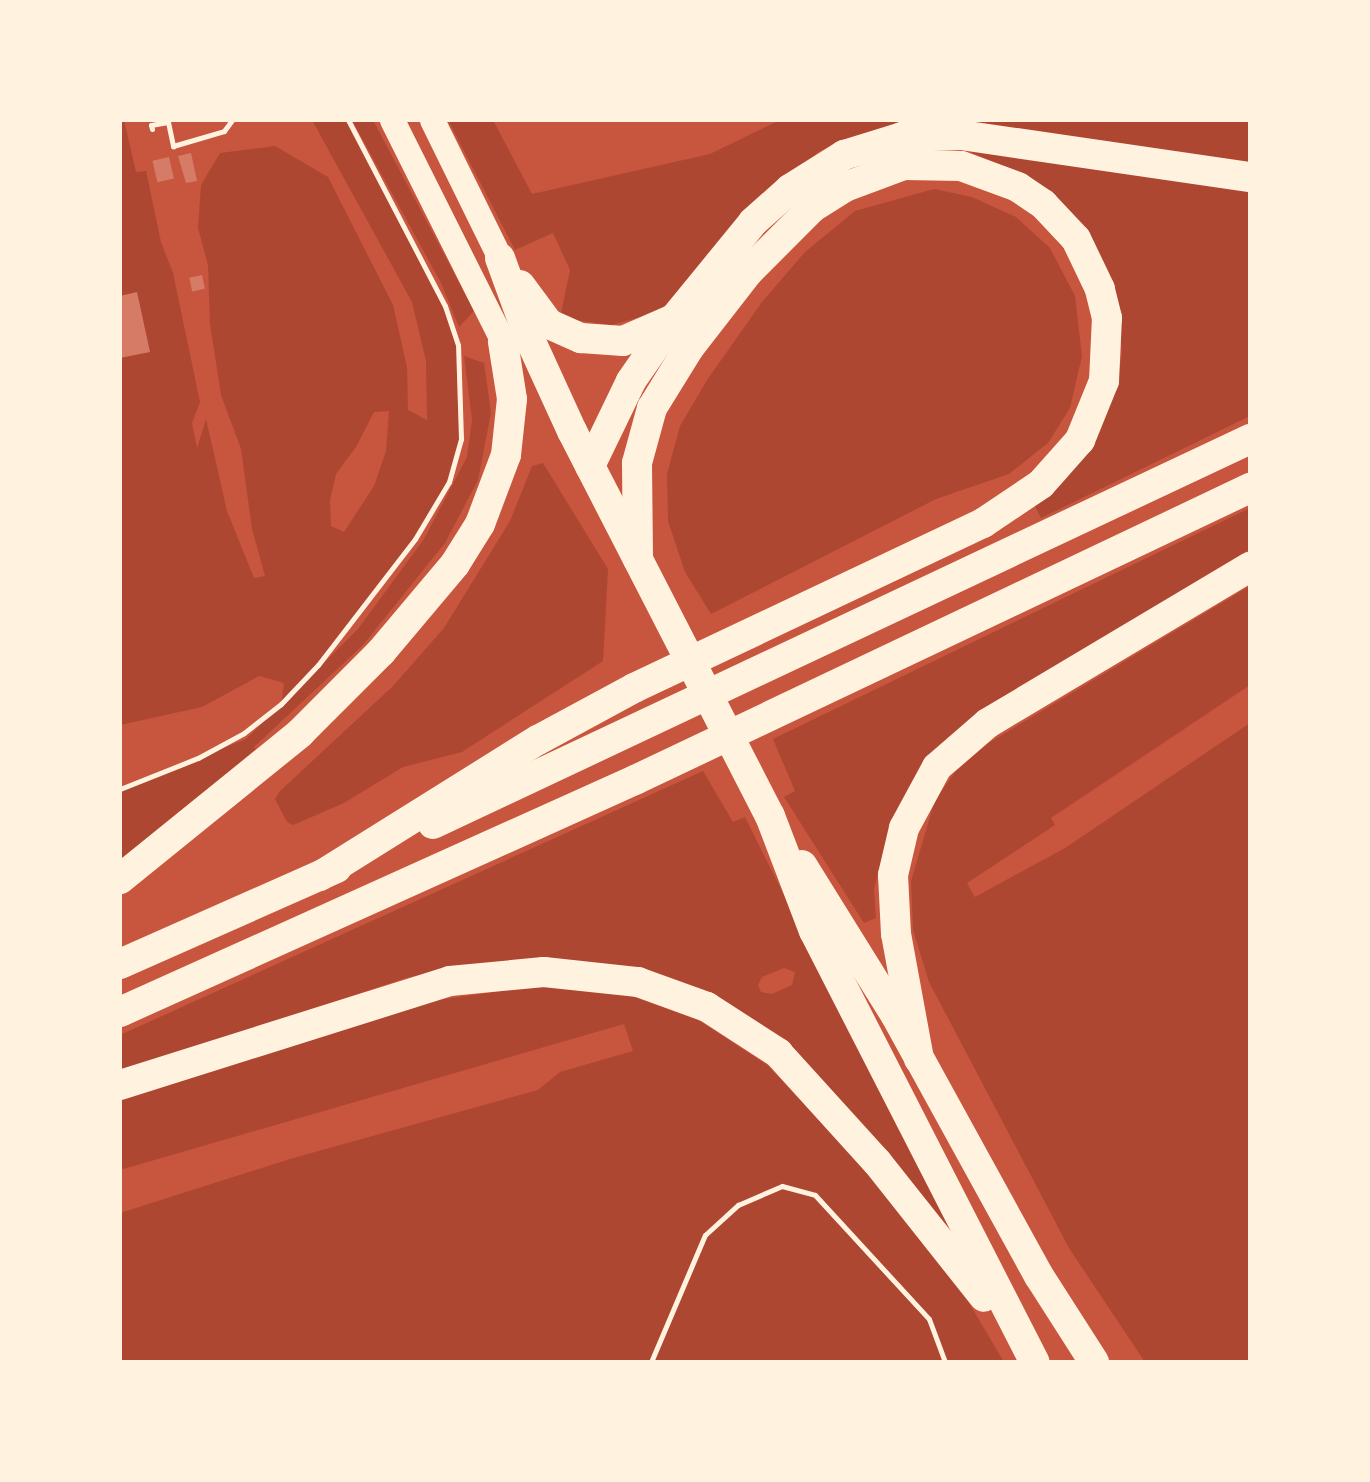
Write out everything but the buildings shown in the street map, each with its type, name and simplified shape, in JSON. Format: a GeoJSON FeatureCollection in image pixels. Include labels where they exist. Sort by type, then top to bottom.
{"type":"FeatureCollection","features":[{"type":"Feature","properties":{"kind":"highway"},"geometry":{"type":"LineString","coordinates":[[590,466],[631,381],[674,319],[774,202],[818,169],[871,145],[931,135],[994,138],[1250,177]]}},
{"type":"Feature","properties":{"kind":"highway"},"geometry":{"type":"LineString","coordinates":[[320,876],[586,714],[982,522],[1040,484],[1080,440],[1095,412],[1106,366],[1107,318],[1100,289],[1076,239],[1043,204],[1018,186],[961,166],[904,165],[845,187],[812,208],[748,272],[682,359],[652,408],[637,463],[638,559]]}},
{"type":"Feature","properties":{"kind":"highway"},"geometry":{"type":"LineString","coordinates":[[500,258],[549,324],[564,333],[600,342],[624,341],[674,319]]}},
{"type":"Feature","properties":{"kind":"highway"},"geometry":{"type":"LineString","coordinates":[[500,258],[528,336],[572,431],[765,806],[838,919],[1039,1276],[1094,1362]]}},
{"type":"Feature","properties":{"kind":"highway"},"geometry":{"type":"LineString","coordinates":[[504,342],[572,431]]}},
{"type":"Feature","properties":{"kind":"highway"},"geometry":{"type":"LineString","coordinates":[[120,879],[300,733],[381,652],[454,564],[480,524],[506,455],[512,399],[504,342]]}},
{"type":"Feature","properties":{"kind":"highway"},"geometry":{"type":"LineString","coordinates":[[120,964],[320,876],[1250,439]]}},
{"type":"Feature","properties":{"kind":"highway"},"geometry":{"type":"LineString","coordinates":[[120,1012],[635,780],[1250,488]]}},
{"type":"Feature","properties":{"kind":"highway"},"geometry":{"type":"LineString","coordinates":[[919,1059],[896,934],[893,874],[897,848],[915,800],[937,767],[988,723],[1250,567]]}},
{"type":"Feature","properties":{"kind":"highway"},"geometry":{"type":"LineString","coordinates":[[765,806],[814,931],[1032,1358]]}},
{"type":"Feature","properties":{"kind":"highway"},"geometry":{"type":"LineString","coordinates":[[120,1085],[450,981],[544,972],[638,982],[707,1008],[778,1053],[877,1162],[1032,1358]]}},
{"type":"Feature","properties":{"kind":"main road"},"geometry":{"type":"LineString","coordinates":[[392,120],[504,342]]}},
{"type":"Feature","properties":{"kind":"main road"},"geometry":{"type":"LineString","coordinates":[[432,120],[500,258]]}},
{"type":"Feature","properties":{"kind":"path"},"geometry":{"type":"LineString","coordinates":[[152,129],[151,125],[168,122],[174,146],[224,131],[232,120]]}},
{"type":"Feature","properties":{"kind":"path"},"geometry":{"type":"LineString","coordinates":[[120,789],[198,758],[244,733],[281,704],[318,665],[415,539],[449,482],[461,439],[458,345],[445,306],[348,120]]}},
{"type":"Feature","properties":{"kind":"path"},"geometry":{"type":"LineString","coordinates":[[651,1362],[704,1235],[738,1205],[782,1186],[815,1195],[828,1209],[928,1319],[945,1362]]}},
{"type":"Feature","properties":{"kind":"shaded area"},"geometry":{"type":"Polygon","coordinates":[[[120,120],[124,120],[136,172],[146,171],[161,242],[173,273],[200,402],[192,423],[197,448],[206,419],[227,511],[254,578],[265,576],[252,529],[241,449],[221,395],[210,324],[208,265],[198,228],[201,185],[220,153],[275,146],[328,177],[393,305],[407,367],[408,410],[427,420],[426,361],[412,302],[312,120],[348,120],[445,306],[458,345],[461,439],[449,482],[415,539],[294,693],[358,629],[424,539],[467,457],[472,420],[464,356],[484,363],[491,413],[478,480],[445,543],[363,645],[254,747],[265,765],[120,879],[120,789],[246,739],[281,705],[284,683],[259,676],[202,707],[120,725],[120,120]],[[389,411],[374,412],[336,474],[330,500],[331,526],[344,532],[374,486],[386,451],[389,411]]]}},
{"type":"Feature","properties":{"kind":"shaded area"},"geometry":{"type":"Polygon","coordinates":[[[352,120],[373,120],[474,311],[459,327],[441,283],[352,120]]]}},
{"type":"Feature","properties":{"kind":"shaded area"},"geometry":{"type":"Polygon","coordinates":[[[448,120],[493,120],[532,194],[710,154],[780,120],[1250,120],[1250,162],[881,128],[820,151],[754,203],[659,312],[611,325],[560,318],[570,270],[553,233],[515,250],[448,120]]]}},
{"type":"Feature","properties":{"kind":"shaded area"},"geometry":{"type":"Polygon","coordinates":[[[969,151],[1250,186],[1250,416],[1041,518],[1035,506],[1062,484],[1090,448],[1116,391],[1122,353],[1118,305],[1027,178],[969,151]]]}},
{"type":"Feature","properties":{"kind":"shaded area"},"geometry":{"type":"Polygon","coordinates":[[[934,189],[972,197],[1016,217],[1050,248],[1075,296],[1082,356],[1070,408],[1048,443],[1009,474],[936,499],[711,614],[685,572],[668,521],[667,474],[680,426],[762,302],[805,252],[855,211],[934,189]]]}},
{"type":"Feature","properties":{"kind":"shaded area"},"geometry":{"type":"Polygon","coordinates":[[[543,463],[608,569],[603,661],[462,752],[403,767],[344,803],[293,825],[287,822],[275,799],[279,792],[393,686],[444,628],[510,521],[532,466],[543,463]]]}},
{"type":"Feature","properties":{"kind":"shaded area"},"geometry":{"type":"Polygon","coordinates":[[[1250,508],[1250,549],[1010,695],[886,841],[874,889],[876,918],[864,923],[784,797],[795,791],[773,739],[1250,508]]]}},
{"type":"Feature","properties":{"kind":"shaded area"},"geometry":{"type":"Polygon","coordinates":[[[1250,586],[1250,685],[1051,818],[1055,825],[967,883],[975,897],[1065,848],[1250,723],[1250,1362],[1145,1362],[1069,1248],[929,982],[913,930],[911,881],[935,800],[955,772],[987,744],[1250,586]]]}},
{"type":"Feature","properties":{"kind":"shaded area"},"geometry":{"type":"Polygon","coordinates":[[[703,771],[733,822],[745,817],[950,1229],[886,1152],[643,971],[548,959],[481,964],[406,978],[120,1072],[120,1035],[703,771]],[[784,968],[762,977],[758,985],[761,992],[772,994],[792,985],[795,972],[784,968]]]}},
{"type":"Feature","properties":{"kind":"shaded area"},"geometry":{"type":"Polygon","coordinates":[[[543,985],[632,996],[700,1021],[767,1065],[866,1168],[956,1281],[1004,1362],[120,1362],[120,1213],[290,1159],[538,1090],[560,1072],[633,1051],[624,1024],[120,1170],[120,1101],[416,1003],[543,985]]]}}]}
